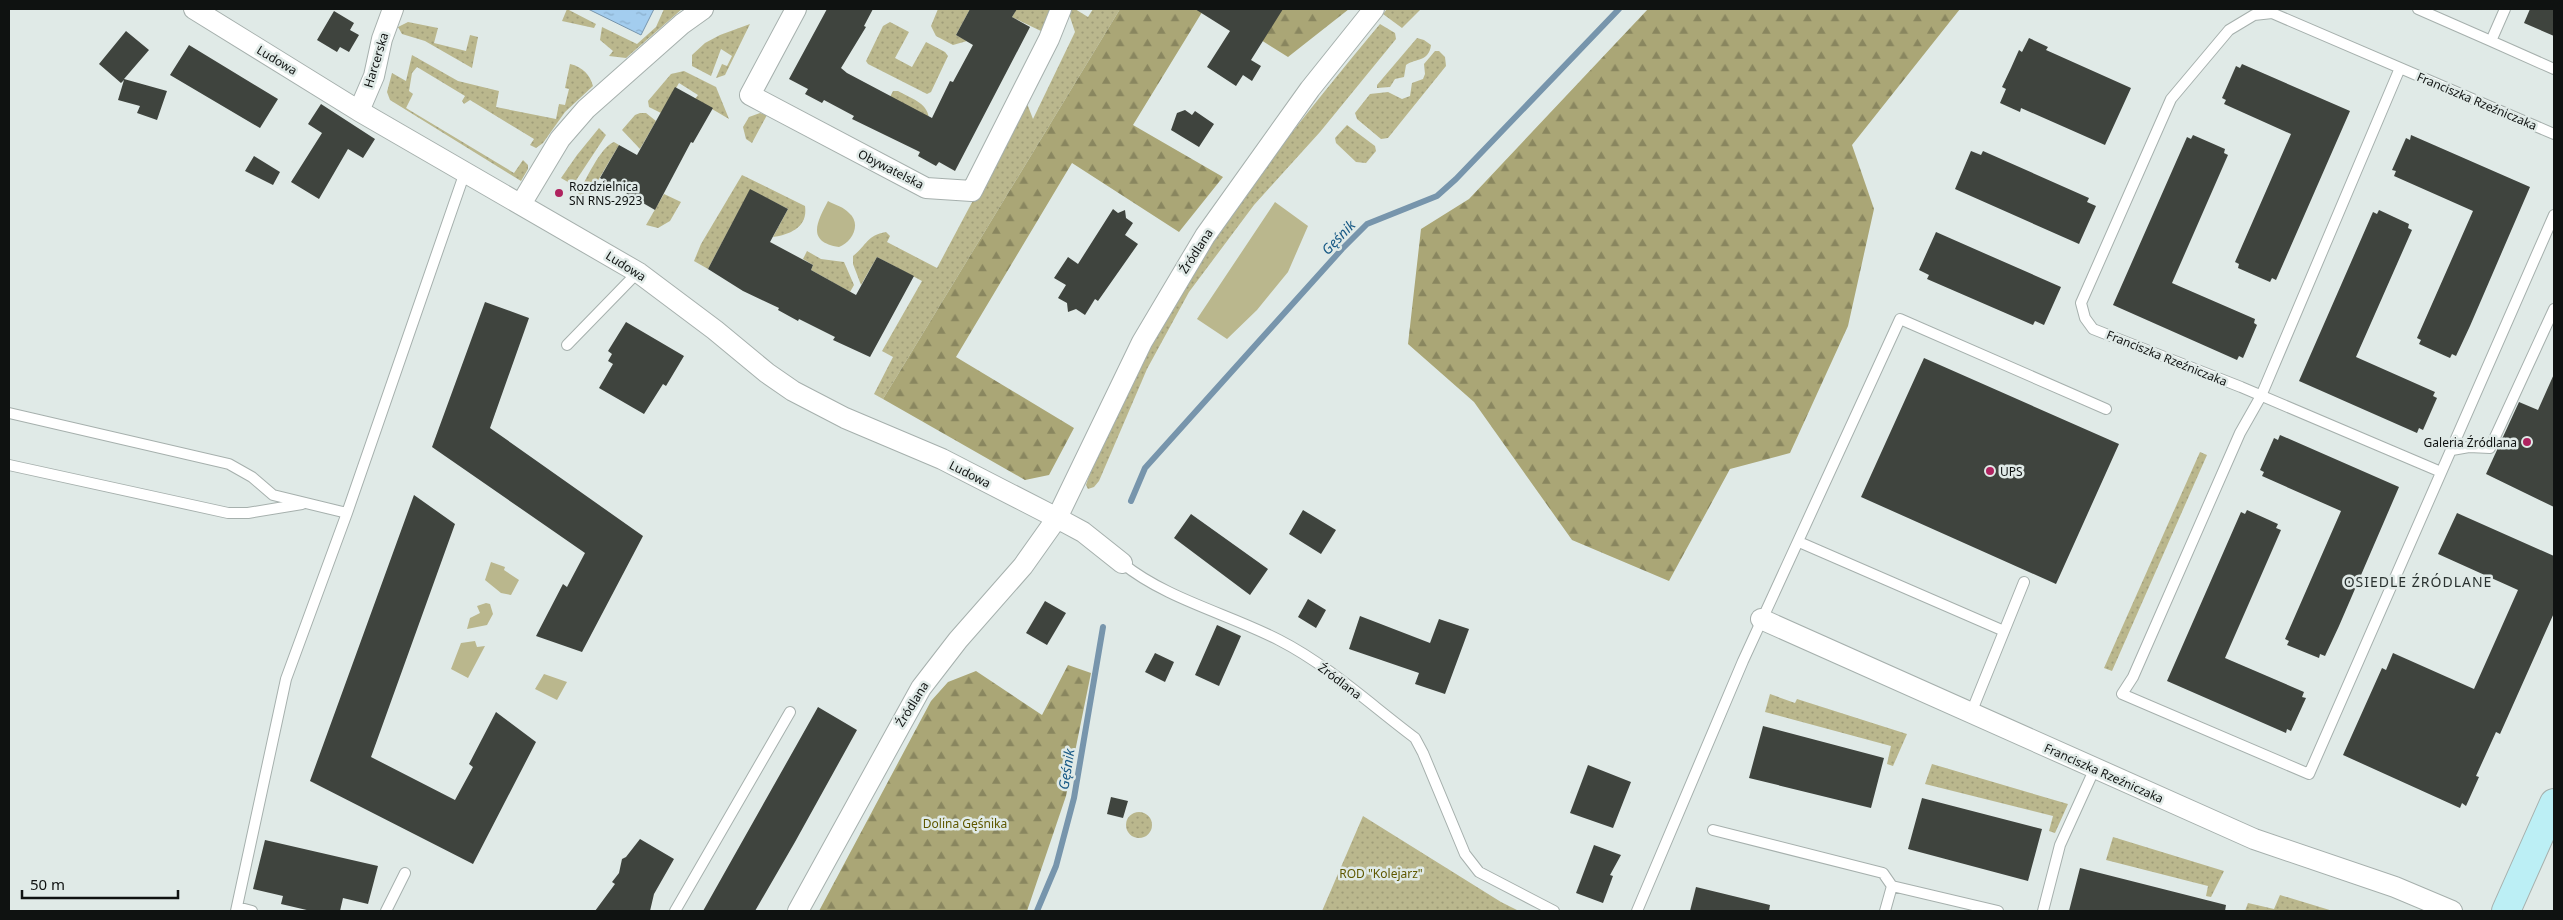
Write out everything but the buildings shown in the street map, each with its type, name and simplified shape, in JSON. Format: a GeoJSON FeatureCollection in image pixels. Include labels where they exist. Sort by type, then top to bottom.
{"type":"FeatureCollection","features":[{"type":"Feature","properties":{"kind":"street","name":"Ludowa"},"geometry":{"type":"LineString","coordinates":[[194,9],[359,111],[638,272],[715,330],[767,373],[793,390],[845,418],[942,459],[1057,518]]}},
{"type":"Feature","properties":{"kind":"street","name":"Harcerska"},"geometry":{"type":"LineString","coordinates":[[359,111],[374,76],[382,39],[392,9]]}},
{"type":"Feature","properties":{"kind":"street"},"geometry":{"type":"LineString","coordinates":[[521,204],[560,139],[586,109],[682,24],[703,9]]}},
{"type":"Feature","properties":{"kind":"street","name":"Obywatelska"},"geometry":{"type":"LineString","coordinates":[[796,9],[750,96],[926,188],[972,191],[1049,39],[1061,9]]}},
{"type":"Feature","properties":{"kind":"street","name":"Źródlana"},"geometry":{"type":"LineString","coordinates":[[798,911],[921,688],[958,640],[1022,566],[1057,518],[1111,402],[1172,288],[1205,236],[1309,91],[1374,9]]}},
{"type":"Feature","properties":{"kind":"street","name":"Źródlana"},"geometry":{"type":"LineString","coordinates":[[1057,518],[1083,532],[1122,563]]}},
{"type":"Feature","properties":{"kind":"street","name":"Franciszka Rzeźniczaka"},"geometry":{"type":"LineString","coordinates":[[1761,620],[2275,848],[2395,887],[2452,911]]}},
{"type":"Feature","properties":{"kind":"street"},"geometry":{"type":"LineString","coordinates":[[2506,911],[2554,803]]}},
{"type":"Feature","properties":{"kind":"lane"},"geometry":{"type":"LineString","coordinates":[[2418,9],[2554,69]]}},
{"type":"Feature","properties":{"kind":"lane"},"geometry":{"type":"LineString","coordinates":[[2491,41],[2505,9]]}},
{"type":"Feature","properties":{"kind":"lane","name":"Franciszka Rzeźniczaka"},"geometry":{"type":"LineString","coordinates":[[2441,472],[2261,396],[2093,329],[2084,318],[2081,303],[2171,99],[2229,30],[2254,15],[2272,14],[2554,134]]}},
{"type":"Feature","properties":{"kind":"lane"},"geometry":{"type":"LineString","coordinates":[[2400,68],[2261,396],[2240,433],[2133,677],[2122,694],[2308,774],[2554,215]]}},
{"type":"Feature","properties":{"kind":"lane"},"geometry":{"type":"LineString","coordinates":[[252,911],[237,909],[286,679],[347,514],[465,172]]}},
{"type":"Feature","properties":{"kind":"lane"},"geometry":{"type":"LineString","coordinates":[[567,345],[638,272]]}},
{"type":"Feature","properties":{"kind":"lane"},"geometry":{"type":"LineString","coordinates":[[2452,450],[2469,447],[2490,448],[2554,309]]}},
{"type":"Feature","properties":{"kind":"lane"},"geometry":{"type":"LineString","coordinates":[[1637,911],[1761,620],[1799,542],[1900,319],[2106,409]]}},
{"type":"Feature","properties":{"kind":"lane"},"geometry":{"type":"LineString","coordinates":[[9,413],[229,464],[252,477],[273,495],[347,514]]}},
{"type":"Feature","properties":{"kind":"lane"},"geometry":{"type":"LineString","coordinates":[[9,465],[228,513],[248,513],[306,503]]}},
{"type":"Feature","properties":{"kind":"lane"},"geometry":{"type":"LineString","coordinates":[[1799,542],[2004,631]]}},
{"type":"Feature","properties":{"kind":"lane","name":"Źródlana"},"geometry":{"type":"LineString","coordinates":[[1122,563],[1148,581],[1279,640],[1300,652],[1415,738],[1465,854],[1479,872],[1554,911]]}},
{"type":"Feature","properties":{"kind":"lane"},"geometry":{"type":"LineString","coordinates":[[1970,713],[2024,582]]}},
{"type":"Feature","properties":{"kind":"lane"},"geometry":{"type":"LineString","coordinates":[[675,911],[790,712]]}},
{"type":"Feature","properties":{"kind":"lane"},"geometry":{"type":"LineString","coordinates":[[2043,911],[2060,845],[2095,768]]}},
{"type":"Feature","properties":{"kind":"lane"},"geometry":{"type":"LineString","coordinates":[[1713,830],[1883,873],[1892,886],[1998,911]]}},
{"type":"Feature","properties":{"kind":"lane"},"geometry":{"type":"LineString","coordinates":[[386,911],[405,872]]}},
{"type":"Feature","properties":{"kind":"lane"},"geometry":{"type":"LineString","coordinates":[[1885,911],[1892,886]]}},
{"type":"Feature","properties":{"kind":"green space"},"geometry":{"type":"Polygon","coordinates":[[[567,9],[596,24],[594,28],[562,21],[567,9]]]}},
{"type":"Feature","properties":{"kind":"green space"},"geometry":{"type":"Polygon","coordinates":[[[664,9],[682,9],[626,58],[609,56],[613,51],[600,40],[602,27],[637,44],[656,27],[664,9]]]}},
{"type":"Feature","properties":{"kind":"green space"},"geometry":{"type":"Polygon","coordinates":[[[938,9],[970,9],[956,35],[967,41],[953,45],[936,36],[931,26],[938,9]]]}},
{"type":"Feature","properties":{"kind":"green space"},"geometry":{"type":"Polygon","coordinates":[[[1009,9],[1051,9],[1043,32],[1012,17],[1015,12],[1009,9]]]}},
{"type":"Feature","properties":{"kind":"green space"},"geometry":{"type":"Polygon","coordinates":[[[1071,9],[1075,9],[1088,17],[1093,9],[1120,9],[883,399],[874,394],[893,357],[882,351],[922,281],[877,257],[861,285],[853,264],[853,256],[875,235],[886,232],[890,236],[887,242],[937,268],[1026,101],[1033,119],[1075,32],[1069,14],[1071,9]]]}},
{"type":"Feature","properties":{"kind":"green space"},"geometry":{"type":"Polygon","coordinates":[[[1120,9],[1204,9],[1133,125],[1223,177],[1179,232],[1072,163],[956,357],[1074,428],[1049,475],[1025,480],[883,399],[1120,9]]]}},
{"type":"Feature","properties":{"kind":"green space"},"geometry":{"type":"Polygon","coordinates":[[[1212,9],[1349,9],[1288,57],[1212,9]]]}},
{"type":"Feature","properties":{"kind":"green space"},"geometry":{"type":"Polygon","coordinates":[[[1387,9],[1421,9],[1402,28],[1383,14],[1387,9]]]}},
{"type":"Feature","properties":{"kind":"green space"},"geometry":{"type":"Polygon","coordinates":[[[1648,9],[1960,9],[1852,145],[1874,209],[1848,326],[1790,453],[1730,469],[1669,581],[1572,540],[1474,402],[1408,344],[1421,229],[1469,199],[1648,9]]]}},
{"type":"Feature","properties":{"kind":"green space"},"geometry":{"type":"Polygon","coordinates":[[[408,22],[438,28],[434,43],[466,51],[470,35],[478,37],[472,68],[425,41],[402,34],[398,27],[408,22]]]}},
{"type":"Feature","properties":{"kind":"green space"},"geometry":{"type":"Polygon","coordinates":[[[890,22],[909,32],[895,58],[912,67],[926,42],[945,52],[948,56],[931,92],[927,94],[868,64],[866,61],[883,26],[890,22]]]}},
{"type":"Feature","properties":{"kind":"green space"},"geometry":{"type":"Polygon","coordinates":[[[750,24],[725,75],[716,78],[722,64],[727,66],[732,56],[721,49],[711,76],[692,66],[692,55],[705,43],[720,35],[750,24]]]}},
{"type":"Feature","properties":{"kind":"green space"},"geometry":{"type":"Polygon","coordinates":[[[1380,24],[1395,33],[1396,39],[1320,132],[1254,205],[1189,292],[1147,369],[1099,481],[1094,487],[1088,489],[1086,485],[1110,423],[1140,362],[1174,301],[1212,242],[1253,185],[1295,129],[1380,24]]]}},
{"type":"Feature","properties":{"kind":"green space"},"geometry":{"type":"Polygon","coordinates":[[[1417,38],[1431,45],[1428,54],[1422,59],[1406,65],[1404,77],[1395,79],[1390,87],[1377,88],[1377,85],[1417,38]]]}},
{"type":"Feature","properties":{"kind":"green space"},"geometry":{"type":"Polygon","coordinates":[[[1435,51],[1439,51],[1445,57],[1446,66],[1388,138],[1381,139],[1357,119],[1355,113],[1370,94],[1388,92],[1402,99],[1410,96],[1412,83],[1423,79],[1425,74],[1424,64],[1435,51]]]}},
{"type":"Feature","properties":{"kind":"green space"},"geometry":{"type":"Polygon","coordinates":[[[412,55],[458,81],[499,91],[496,107],[556,119],[559,104],[565,105],[569,89],[565,88],[570,64],[579,67],[585,72],[593,86],[565,112],[543,143],[536,148],[530,145],[534,139],[470,100],[464,104],[462,101],[465,96],[417,67],[412,73],[409,91],[413,94],[406,108],[514,173],[523,160],[528,165],[528,169],[521,181],[390,100],[387,92],[392,73],[406,81],[412,55]]]}},
{"type":"Feature","properties":{"kind":"green space"},"geometry":{"type":"Polygon","coordinates":[[[684,71],[716,87],[729,119],[695,99],[698,95],[679,83],[661,113],[649,107],[648,101],[671,74],[684,71]]]}},
{"type":"Feature","properties":{"kind":"green space"},"geometry":{"type":"Polygon","coordinates":[[[893,91],[898,91],[921,104],[928,113],[929,118],[890,97],[893,91]]]}},
{"type":"Feature","properties":{"kind":"green space"},"geometry":{"type":"Polygon","coordinates":[[[646,113],[656,121],[640,149],[622,130],[635,115],[646,113]]]}},
{"type":"Feature","properties":{"kind":"green space"},"geometry":{"type":"Polygon","coordinates":[[[760,113],[767,115],[752,143],[746,139],[743,127],[749,117],[760,113]]]}},
{"type":"Feature","properties":{"kind":"green space"},"geometry":{"type":"Polygon","coordinates":[[[1347,125],[1375,146],[1376,151],[1366,163],[1356,162],[1336,143],[1335,138],[1347,125]]]}},
{"type":"Feature","properties":{"kind":"green space"},"geometry":{"type":"Polygon","coordinates":[[[599,128],[606,135],[573,185],[561,178],[577,155],[599,128]]]}},
{"type":"Feature","properties":{"kind":"green space"},"geometry":{"type":"Polygon","coordinates":[[[614,142],[619,145],[590,194],[585,192],[581,198],[577,196],[598,158],[614,142]]]}},
{"type":"Feature","properties":{"kind":"green space"},"geometry":{"type":"Polygon","coordinates":[[[742,175],[805,206],[804,219],[792,231],[773,237],[788,209],[750,190],[708,269],[694,261],[701,244],[742,175]]]}},
{"type":"Feature","properties":{"kind":"green space"},"geometry":{"type":"Polygon","coordinates":[[[664,194],[681,202],[670,221],[658,228],[646,225],[664,194]]]}},
{"type":"Feature","properties":{"kind":"green space"},"geometry":{"type":"Polygon","coordinates":[[[828,201],[847,211],[855,222],[854,232],[851,237],[844,245],[839,247],[822,241],[818,236],[817,230],[820,216],[828,201]]]}},
{"type":"Feature","properties":{"kind":"green space"},"geometry":{"type":"Polygon","coordinates":[[[1275,202],[1308,226],[1288,272],[1257,310],[1227,339],[1197,319],[1275,202]]]}},
{"type":"Feature","properties":{"kind":"green space"},"geometry":{"type":"Polygon","coordinates":[[[807,251],[821,259],[844,262],[854,285],[850,292],[811,270],[813,265],[803,259],[807,251]]]}},
{"type":"Feature","properties":{"kind":"green space"},"geometry":{"type":"Polygon","coordinates":[[[2200,452],[2207,455],[2112,671],[2104,668],[2200,452]]]}},
{"type":"Feature","properties":{"kind":"green space"},"geometry":{"type":"Polygon","coordinates":[[[491,562],[505,567],[504,570],[519,580],[511,595],[501,593],[485,580],[491,562]]]}},
{"type":"Feature","properties":{"kind":"green space"},"geometry":{"type":"Polygon","coordinates":[[[486,603],[490,604],[493,614],[487,625],[467,629],[470,618],[480,613],[477,606],[486,603]]]}},
{"type":"Feature","properties":{"kind":"green space"},"geometry":{"type":"Polygon","coordinates":[[[475,641],[477,647],[485,646],[468,678],[451,669],[461,643],[475,641]]]}},
{"type":"Feature","properties":{"kind":"green space","name":"Dolina Gęśnika"},"geometry":{"type":"Polygon","coordinates":[[[1068,665],[1091,673],[1066,796],[1027,911],[819,911],[931,701],[948,682],[976,671],[1042,715],[1068,665]]]}},
{"type":"Feature","properties":{"kind":"green space"},"geometry":{"type":"Polygon","coordinates":[[[544,674],[567,682],[557,700],[535,689],[544,674]]]}},
{"type":"Feature","properties":{"kind":"green space"},"geometry":{"type":"Polygon","coordinates":[[[1770,694],[1795,703],[1797,699],[1907,734],[1893,766],[1887,764],[1891,746],[1765,712],[1770,694]]]}},
{"type":"Feature","properties":{"kind":"green space"},"geometry":{"type":"Polygon","coordinates":[[[1932,764],[2068,804],[2055,833],[2049,831],[2053,816],[1925,784],[1932,764]]]}},
{"type":"Feature","properties":{"kind":"green space"},"geometry":{"type":"Polygon","coordinates":[[[1139,812],[1148,816],[1152,825],[1148,834],[1139,838],[1130,834],[1126,825],[1130,816],[1139,812]]]}},
{"type":"Feature","properties":{"kind":"green space","name":"ROD \"Kolejarz\""},"geometry":{"type":"Polygon","coordinates":[[[1363,816],[1501,902],[1519,911],[1322,911],[1363,816]]]}},
{"type":"Feature","properties":{"kind":"green space"},"geometry":{"type":"Polygon","coordinates":[[[2113,837],[2224,871],[2211,897],[2206,896],[2208,886],[2106,860],[2113,837]]]}},
{"type":"Feature","properties":{"kind":"green space"},"geometry":{"type":"Polygon","coordinates":[[[2280,895],[2333,911],[2245,911],[2248,903],[2274,909],[2280,895]]]}},
{"type":"Feature","properties":{"kind":"water"},"geometry":{"type":"Polygon","coordinates":[[[588,9],[654,9],[641,35],[588,9]]]}},
{"type":"Feature","properties":{"kind":"waterway","name":"Gęśnik"},"geometry":{"type":"LineString","coordinates":[[1131,501],[1145,468],[1342,249],[1367,224],[1437,196],[1456,179],[1619,9]]}},
{"type":"Feature","properties":{"kind":"waterway","name":"Gęśnik"},"geometry":{"type":"LineString","coordinates":[[1037,911],[1056,866],[1074,798],[1103,627]]}},
{"type":"Feature","properties":{"kind":"place","name":"Rozdzielnica SN RNS-2923"},"geometry":{"type":"Point","coordinates":[559,193]}},
{"type":"Feature","properties":{"kind":"place","name":"Galeria Źródlana"},"geometry":{"type":"Point","coordinates":[2527,442]}},
{"type":"Feature","properties":{"kind":"place","name":"UPS"},"geometry":{"type":"Point","coordinates":[1990,471]}},
{"type":"Feature","properties":{"kind":"district","name":"OSIEDLE ŹRÓDLANE"},"geometry":{"type":"Point","coordinates":[2418,581]}}]}
